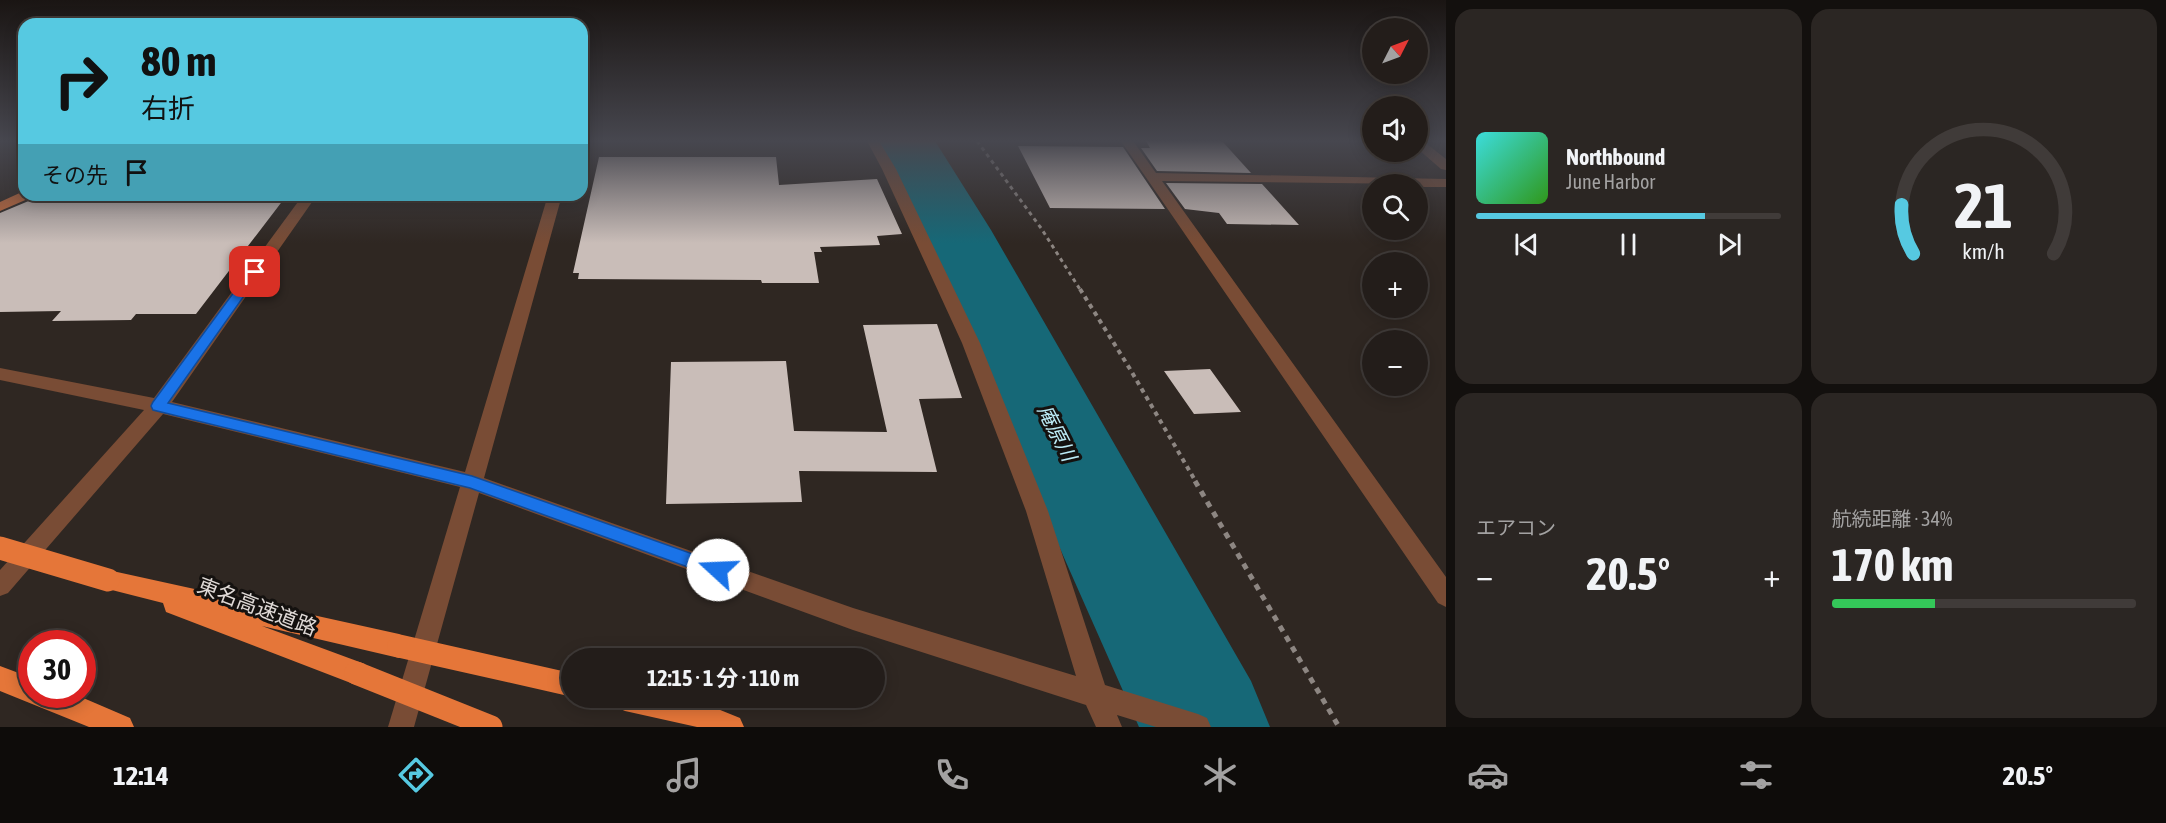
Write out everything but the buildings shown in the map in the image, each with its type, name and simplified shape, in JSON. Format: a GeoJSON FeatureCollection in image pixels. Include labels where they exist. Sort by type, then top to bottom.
{"type":"FeatureCollection","features":[{"type":"Feature","properties":{"kind":"highway","name":"東名高速道路"},"geometry":{"type":"LineString","coordinates":[[0,548],[108,580],[356,672],[491,727]]}},
{"type":"Feature","properties":{"kind":"highway"},"geometry":{"type":"LineString","coordinates":[[108,580],[561,683]]}},
{"type":"Feature","properties":{"kind":"highway"},"geometry":{"type":"LineString","coordinates":[[2,679],[18,685]]}},
{"type":"Feature","properties":{"kind":"highway"},"geometry":{"type":"LineString","coordinates":[[75,708],[121,727]]}},
{"type":"Feature","properties":{"kind":"highway"},"geometry":{"type":"LineString","coordinates":[[671,708],[698,714],[731,727]]}},
{"type":"Feature","properties":{"kind":"main road"},"geometry":{"type":"LineString","coordinates":[[0,207],[18,198]]}},
{"type":"Feature","properties":{"kind":"street"},"geometry":{"type":"LineString","coordinates":[[892,175],[971,343],[1037,511],[1095,695],[1109,727]]}},
{"type":"Feature","properties":{"kind":"street"},"geometry":{"type":"LineString","coordinates":[[1152,177],[1446,183]]}},
{"type":"Feature","properties":{"kind":"street"},"geometry":{"type":"LineString","coordinates":[[1152,177],[1446,596]]}},
{"type":"Feature","properties":{"kind":"street"},"geometry":{"type":"LineString","coordinates":[[0,586],[159,406],[306,201]]}},
{"type":"Feature","properties":{"kind":"street"},"geometry":{"type":"LineString","coordinates":[[401,727],[553,201]]}},
{"type":"Feature","properties":{"kind":"street"},"geometry":{"type":"LineString","coordinates":[[0,374],[159,406],[472,482],[853,618],[1198,727]]}},
{"type":"Feature","properties":{"kind":"path"},"geometry":{"type":"LineString","coordinates":[[1002,175],[1041,228],[1130,369],[1339,727]]}},
{"type":"Feature","properties":{"kind":"waterway","name":"庵原川"},"geometry":{"type":"LineString","coordinates":[[923,175],[955,230],[1205,727]]}},
{"type":"Feature","properties":{"kind":"route"},"geometry":{"type":"LineString","coordinates":[[255,272],[159,406],[472,482],[718,570]]}}]}
